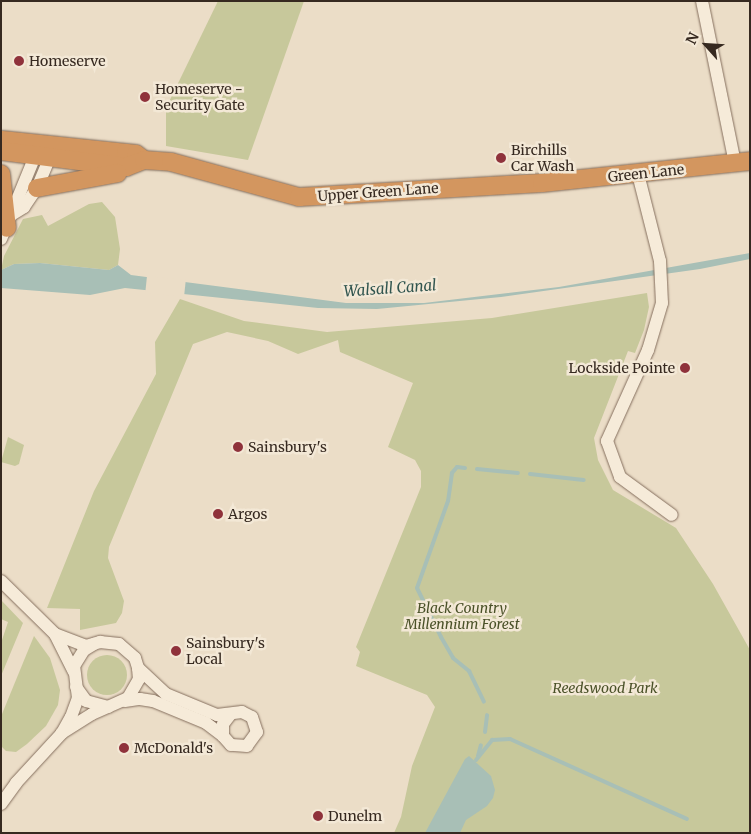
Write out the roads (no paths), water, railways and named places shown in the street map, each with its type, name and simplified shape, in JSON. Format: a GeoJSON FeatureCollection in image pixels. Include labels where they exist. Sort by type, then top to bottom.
{"type":"FeatureCollection","features":[{"type":"Feature","properties":{"kind":"highway"},"geometry":{"type":"LineString","coordinates":[[1,140],[126,167]]}},
{"type":"Feature","properties":{"kind":"highway"},"geometry":{"type":"LineString","coordinates":[[1,150],[136,154],[144,160]]}},
{"type":"Feature","properties":{"kind":"highway"},"geometry":{"type":"LineString","coordinates":[[37,188],[119,173],[126,167],[144,160]]}},
{"type":"Feature","properties":{"kind":"highway","name":"Upper Green Lane"},"geometry":{"type":"LineString","coordinates":[[144,160],[171,162],[218,173],[300,197],[542,183]]}},
{"type":"Feature","properties":{"kind":"highway","name":"Green Lane"},"geometry":{"type":"LineString","coordinates":[[542,183],[743,162]]}},
{"type":"Feature","properties":{"kind":"highway"},"geometry":{"type":"LineString","coordinates":[[1,174],[7,227]]}},
{"type":"Feature","properties":{"kind":"street"},"geometry":{"type":"LineString","coordinates":[[702,1],[743,162]]}},
{"type":"Feature","properties":{"kind":"street"},"geometry":{"type":"LineString","coordinates":[[7,227],[37,188],[45,150]]}},
{"type":"Feature","properties":{"kind":"street"},"geometry":{"type":"LineString","coordinates":[[7,227],[14,202],[45,150]]}},
{"type":"Feature","properties":{"kind":"street"},"geometry":{"type":"LineString","coordinates":[[638,174],[660,261],[662,284],[656,326],[608,441],[620,477],[672,515]]}},
{"type":"Feature","properties":{"kind":"street"},"geometry":{"type":"LineString","coordinates":[[2,583],[51,631],[86,700],[108,707]]}},
{"type":"Feature","properties":{"kind":"street"},"geometry":{"type":"LineString","coordinates":[[51,631],[86,646],[96,643],[119,644],[135,658],[138,668],[135,689],[125,701]]}},
{"type":"Feature","properties":{"kind":"street"},"geometry":{"type":"LineString","coordinates":[[1,804],[16,783],[62,733],[76,705],[74,679],[78,657],[96,643]]}},
{"type":"Feature","properties":{"kind":"street"},"geometry":{"type":"LineString","coordinates":[[62,733],[108,707],[140,698],[206,723],[236,747],[247,746],[256,738],[257,727],[252,716],[242,712],[230,715],[217,714],[166,694],[138,668]]}},
{"type":"Feature","properties":{"kind":"street"},"geometry":{"type":"LineString","coordinates":[[223,736],[223,724],[230,715]]}},
{"type":"Feature","properties":{"kind":"waterway"},"geometry":{"type":"LineString","coordinates":[[465,468],[457,467],[452,473],[448,501],[417,588],[453,658],[469,671],[484,702]]}},
{"type":"Feature","properties":{"kind":"waterway"},"geometry":{"type":"LineString","coordinates":[[477,469],[518,473]]}},
{"type":"Feature","properties":{"kind":"waterway"},"geometry":{"type":"LineString","coordinates":[[530,474],[584,480]]}},
{"type":"Feature","properties":{"kind":"waterway"},"geometry":{"type":"LineString","coordinates":[[485,732],[487,715]]}},
{"type":"Feature","properties":{"kind":"waterway"},"geometry":{"type":"LineString","coordinates":[[476,760],[492,740],[510,739],[687,819]]}},
{"type":"Feature","properties":{"kind":"waterway"},"geometry":{"type":"LineString","coordinates":[[478,756],[481,745]]}},
{"type":"Feature","properties":{"kind":"place","name":"Homeserve"},"geometry":{"type":"Point","coordinates":[19,61]}},
{"type":"Feature","properties":{"kind":"place","name":"Homeserve - Security Gate"},"geometry":{"type":"Point","coordinates":[145,97]}},
{"type":"Feature","properties":{"kind":"place","name":"Birchills Car Wash"},"geometry":{"type":"Point","coordinates":[501,158]}},
{"type":"Feature","properties":{"kind":"place","name":"Lockside Pointe"},"geometry":{"type":"Point","coordinates":[685,368]}},
{"type":"Feature","properties":{"kind":"place","name":"Sainsbury's"},"geometry":{"type":"Point","coordinates":[238,447]}},
{"type":"Feature","properties":{"kind":"place","name":"Argos"},"geometry":{"type":"Point","coordinates":[218,514]}},
{"type":"Feature","properties":{"kind":"place","name":"Sainsbury's Local"},"geometry":{"type":"Point","coordinates":[176,651]}},
{"type":"Feature","properties":{"kind":"place","name":"McDonald's"},"geometry":{"type":"Point","coordinates":[124,748]}},
{"type":"Feature","properties":{"kind":"place","name":"Dunelm"},"geometry":{"type":"Point","coordinates":[318,816]}},
{"type":"Feature","properties":{"kind":"water label","name":"Walsall Canal"},"geometry":{"type":"Point","coordinates":[390,288]}},
{"type":"Feature","properties":{"kind":"park label","name":"Black Country Millennium Forest"},"geometry":{"type":"Point","coordinates":[462,616]}},
{"type":"Feature","properties":{"kind":"park label","name":"Reedswood Park"},"geometry":{"type":"Point","coordinates":[605,688]}}]}
